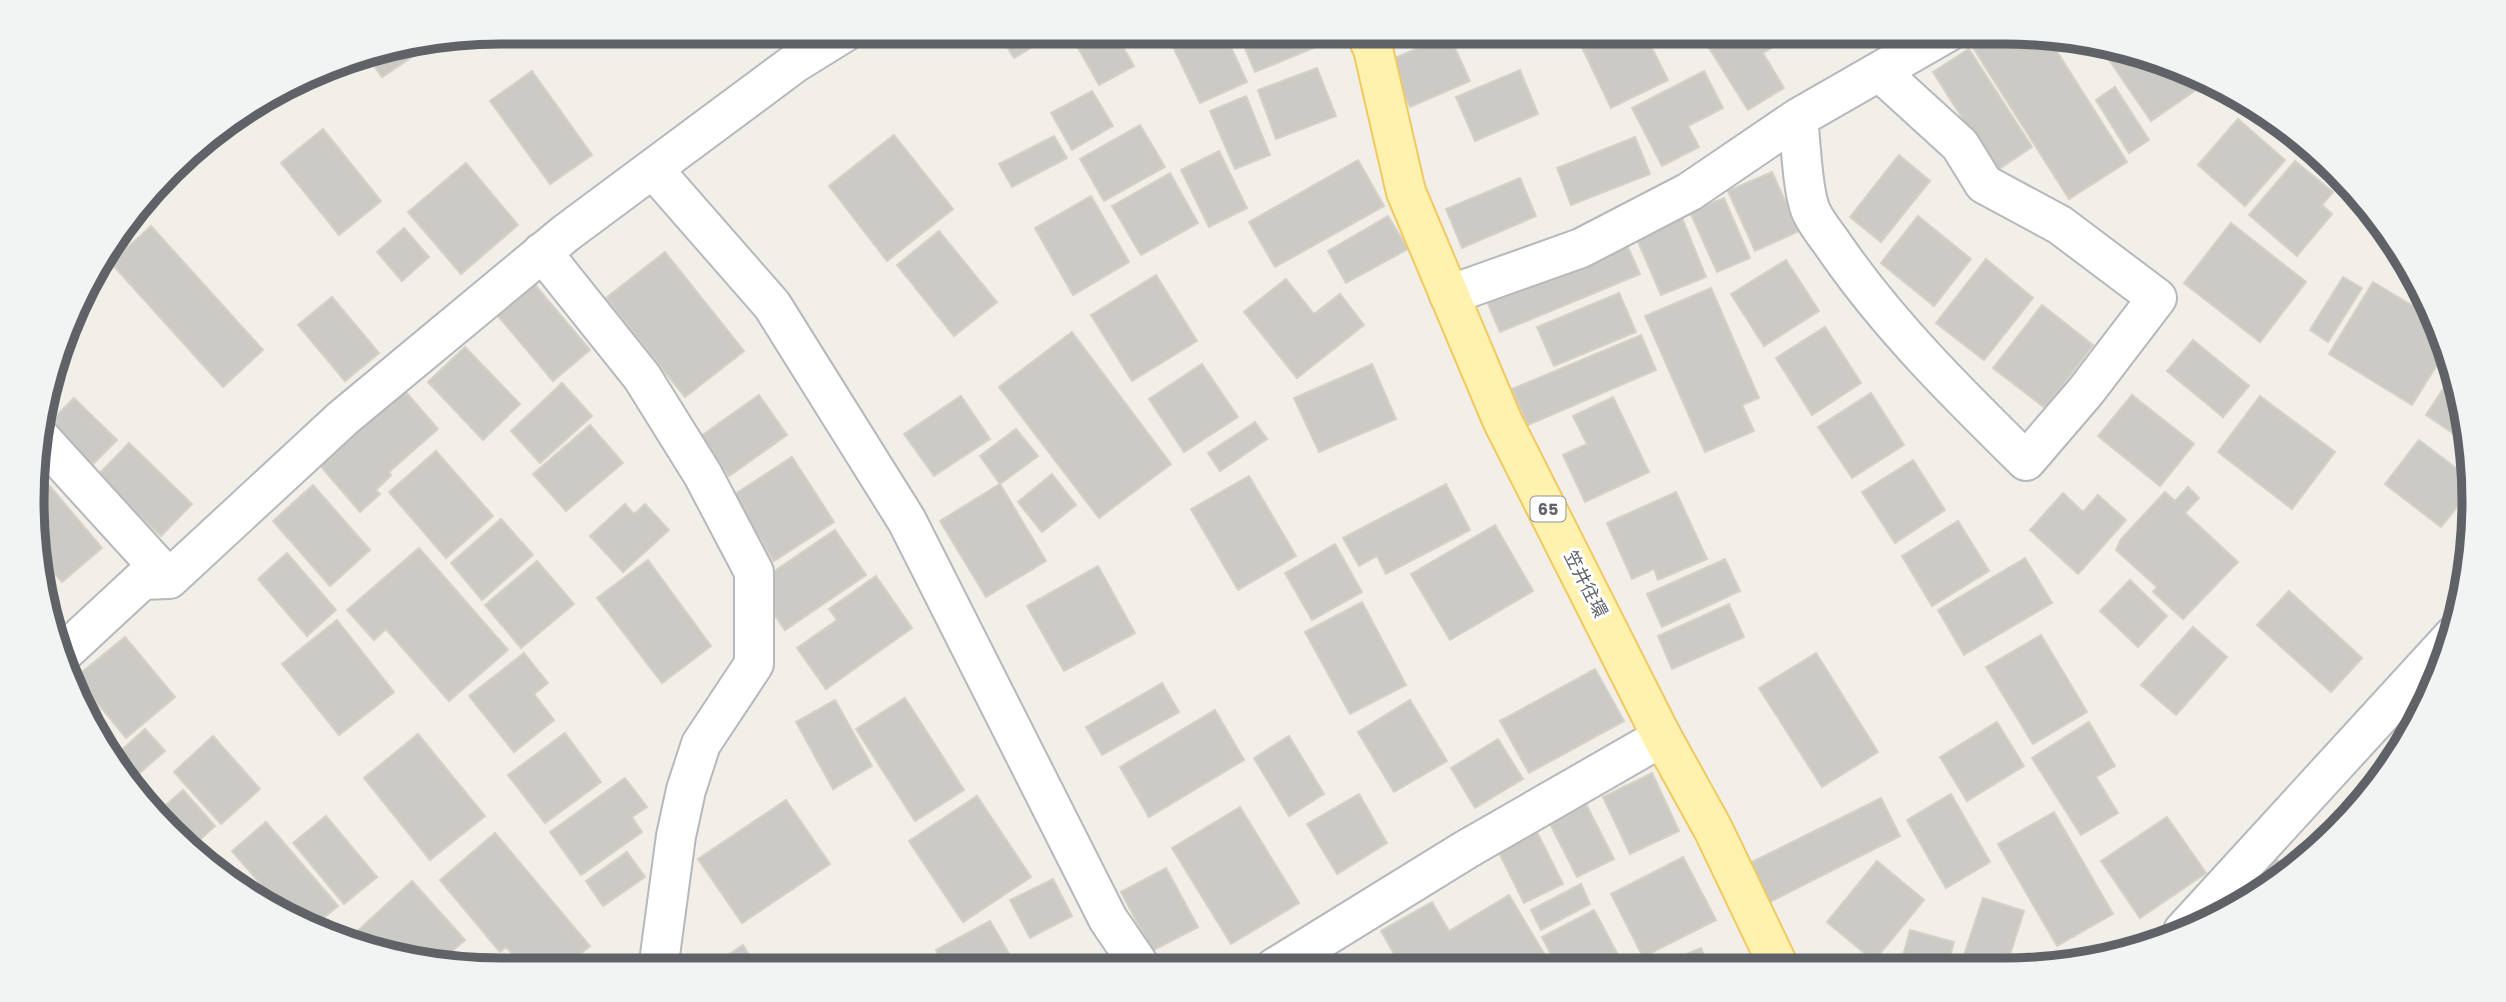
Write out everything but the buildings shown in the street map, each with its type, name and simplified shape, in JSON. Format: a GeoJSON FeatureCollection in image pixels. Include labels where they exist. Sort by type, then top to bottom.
{"type":"FeatureCollection","features":[{"type":"Feature","properties":{"kind":"main road","name":"笠井往環"},"geometry":{"type":"LineString","coordinates":[[1371,44],[1406,192],[1502,420],[1662,737],[1713,829],[1775,958]]}},
{"type":"Feature","properties":{"kind":"street"},"geometry":{"type":"LineString","coordinates":[[68,648],[142,580],[169,579],[343,418],[542,252],[795,63],[826,44]]}},
{"type":"Feature","properties":{"kind":"street"},"geometry":{"type":"LineString","coordinates":[[1449,295],[1581,248],[1689,192],[1798,118],[1928,44]]}},
{"type":"Feature","properties":{"kind":"street"},"geometry":{"type":"LineString","coordinates":[[1798,118],[1810,209],[1825,233],[1856,278],[1894,322],[1962,398],[2026,461],[2086,391],[2157,298],[2060,225],[1984,184],[1960,145],[1881,73]]}},
{"type":"Feature","properties":{"kind":"street"},"geometry":{"type":"LineString","coordinates":[[653,169],[772,305],[907,521],[1108,919],[1135,958]]}},
{"type":"Feature","properties":{"kind":"street"},"geometry":{"type":"LineString","coordinates":[[542,252],[642,377],[704,475],[754,572],[754,664],[701,744],[686,790],[676,836],[660,958]]}},
{"type":"Feature","properties":{"kind":"street"},"geometry":{"type":"LineString","coordinates":[[48,446],[169,579]]}},
{"type":"Feature","properties":{"kind":"street"},"geometry":{"type":"LineString","coordinates":[[2212,908],[2434,657]]}},
{"type":"Feature","properties":{"kind":"street"},"geometry":{"type":"LineString","coordinates":[[1290,958],[1467,849],[1662,737]]}}]}
